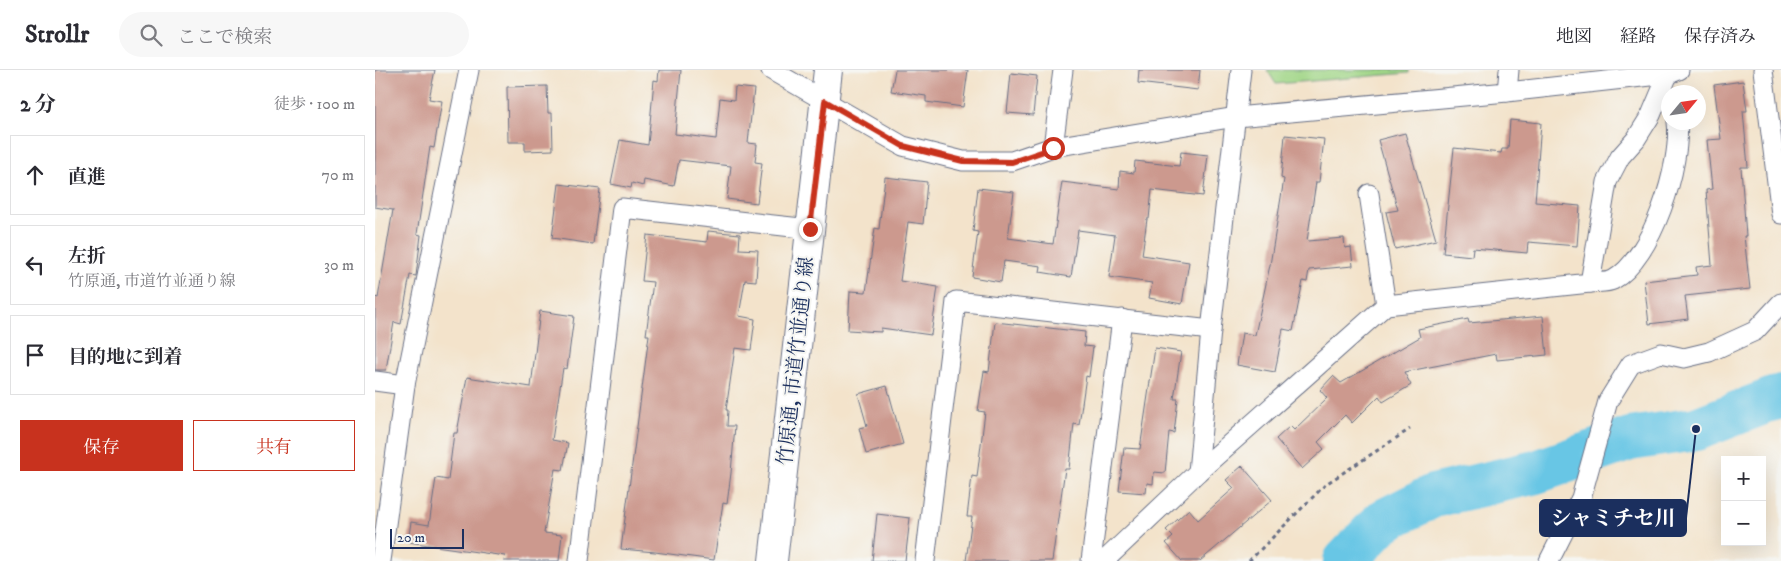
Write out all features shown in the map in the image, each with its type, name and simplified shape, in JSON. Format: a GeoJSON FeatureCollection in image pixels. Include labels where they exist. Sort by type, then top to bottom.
{"type":"FeatureCollection","features":[{"type":"Feature","properties":{"kind":"street"},"geometry":{"type":"LineString","coordinates":[[381,561],[405,385],[469,70]]}},
{"type":"Feature","properties":{"kind":"street"},"geometry":{"type":"LineString","coordinates":[[771,70],[903,146],[963,161],[1012,162],[1053,148],[1236,117],[1507,92],[1672,71]]}},
{"type":"Feature","properties":{"kind":"street","name":"竹原通, 市道竹並通り線"},"geometry":{"type":"LineString","coordinates":[[773,561],[828,70]]}},
{"type":"Feature","properties":{"kind":"street"},"geometry":{"type":"LineString","coordinates":[[1053,148],[1063,70]]}},
{"type":"Feature","properties":{"kind":"street"},"geometry":{"type":"LineString","coordinates":[[1199,472],[1211,330],[1241,70]]}},
{"type":"Feature","properties":{"kind":"street"},"geometry":{"type":"LineString","coordinates":[[1507,92],[1509,70]]}},
{"type":"Feature","properties":{"kind":"street"},"geometry":{"type":"LineString","coordinates":[[1763,70],[1781,214]]}},
{"type":"Feature","properties":{"kind":"street"},"geometry":{"type":"LineString","coordinates":[[1672,71],[1672,85]]}},
{"type":"Feature","properties":{"kind":"street"},"geometry":{"type":"LineString","coordinates":[[1590,282],[1607,182],[1620,157],[1636,139],[1651,114],[1672,71]]}},
{"type":"Feature","properties":{"kind":"street"},"geometry":{"type":"LineString","coordinates":[[1104,561],[1199,472],[1386,305],[1612,280],[1627,268],[1653,232],[1666,198],[1676,160],[1677,130]]}},
{"type":"Feature","properties":{"kind":"street"},"geometry":{"type":"LineString","coordinates":[[1369,194],[1386,305]]}},
{"type":"Feature","properties":{"kind":"street"},"geometry":{"type":"LineString","coordinates":[[579,561],[622,208],[810,229]]}},
{"type":"Feature","properties":{"kind":"street"},"geometry":{"type":"LineString","coordinates":[[925,561],[955,301],[1211,330]]}},
{"type":"Feature","properties":{"kind":"street"},"geometry":{"type":"LineString","coordinates":[[1549,561],[1581,498],[1608,402],[1631,364],[1661,353],[1684,358],[1709,352],[1755,331],[1781,303]]}},
{"type":"Feature","properties":{"kind":"street"},"geometry":{"type":"LineString","coordinates":[[1091,561],[1122,319]]}},
{"type":"Feature","properties":{"kind":"street"},"geometry":{"type":"LineString","coordinates":[[375,380],[405,385]]}},
{"type":"Feature","properties":{"kind":"path"},"geometry":{"type":"LineString","coordinates":[[1249,561],[1326,484],[1410,430]]}},
{"type":"Feature","properties":{"kind":"green space"},"geometry":{"type":"Polygon","coordinates":[[[1267,70],[1409,70],[1409,73],[1276,84],[1267,70]]]}},
{"type":"Feature","properties":{"kind":"building"},"geometry":{"type":"Polygon","coordinates":[[[375,70],[435,70],[429,99],[442,101],[434,148],[430,147],[417,234],[421,235],[416,276],[410,275],[401,324],[394,322],[386,370],[375,370],[375,297],[378,298],[393,210],[375,207],[375,70]]]}},
{"type":"Feature","properties":{"kind":"building"},"geometry":{"type":"Polygon","coordinates":[[[659,70],[681,70],[675,134],[716,139],[720,98],[734,100],[735,87],[754,89],[748,143],[757,144],[755,162],[762,163],[757,203],[727,199],[731,166],[679,160],[674,186],[644,180],[643,186],[632,183],[631,188],[611,184],[620,140],[648,145],[654,80],[658,81],[659,70]]]}},
{"type":"Feature","properties":{"kind":"building"},"geometry":{"type":"Polygon","coordinates":[[[895,70],[968,70],[963,107],[926,102],[926,96],[891,91],[895,70]]]}},
{"type":"Feature","properties":{"kind":"building"},"geometry":{"type":"Polygon","coordinates":[[[1139,70],[1200,70],[1198,90],[1138,83],[1139,70]]]}},
{"type":"Feature","properties":{"kind":"building"},"geometry":{"type":"Polygon","coordinates":[[[1011,73],[1037,76],[1033,115],[1007,113],[1011,73]]]}},
{"type":"Feature","properties":{"kind":"building"},"geometry":{"type":"Polygon","coordinates":[[[1743,81],[1747,111],[1743,111],[1748,167],[1741,167],[1746,236],[1744,236],[1750,289],[1685,296],[1688,319],[1649,324],[1644,281],[1697,275],[1696,267],[1712,265],[1706,190],[1712,189],[1707,140],[1721,139],[1714,85],[1743,81]]]}},
{"type":"Feature","properties":{"kind":"building"},"geometry":{"type":"Polygon","coordinates":[[[547,86],[548,113],[552,113],[553,150],[525,151],[525,142],[508,142],[507,87],[547,86]]]}},
{"type":"Feature","properties":{"kind":"building"},"geometry":{"type":"Polygon","coordinates":[[[1510,120],[1541,123],[1535,202],[1580,206],[1577,246],[1528,242],[1527,253],[1473,248],[1472,256],[1443,253],[1454,148],[1501,153],[1502,149],[1508,149],[1510,120]]]}},
{"type":"Feature","properties":{"kind":"building"},"geometry":{"type":"Polygon","coordinates":[[[1405,133],[1436,240],[1395,249],[1386,212],[1398,210],[1378,140],[1405,133]]]}},
{"type":"Feature","properties":{"kind":"building"},"geometry":{"type":"Polygon","coordinates":[[[1285,135],[1324,139],[1319,182],[1316,182],[1307,241],[1344,238],[1345,248],[1351,247],[1353,266],[1309,270],[1307,282],[1303,281],[1293,331],[1283,329],[1275,372],[1237,365],[1242,333],[1255,335],[1270,265],[1284,179],[1281,178],[1285,135]]]}},
{"type":"Feature","properties":{"kind":"building"},"geometry":{"type":"Polygon","coordinates":[[[1181,152],[1208,155],[1203,196],[1152,190],[1142,255],[1189,262],[1182,304],[1149,298],[1152,283],[1109,277],[1115,235],[1078,230],[1071,277],[1040,272],[1041,266],[1004,261],[1001,282],[972,277],[978,232],[973,231],[978,188],[1014,192],[1008,238],[1053,244],[1062,182],[1119,189],[1120,171],[1134,173],[1135,161],[1179,166],[1181,152]]]}},
{"type":"Feature","properties":{"kind":"building"},"geometry":{"type":"Polygon","coordinates":[[[885,177],[927,182],[923,224],[908,222],[900,281],[938,287],[931,335],[881,328],[881,332],[848,330],[850,291],[866,292],[875,228],[879,229],[885,177]]]}},
{"type":"Feature","properties":{"kind":"building"},"geometry":{"type":"Polygon","coordinates":[[[559,184],[600,189],[593,244],[552,238],[559,184]]]}},
{"type":"Feature","properties":{"kind":"building"},"geometry":{"type":"Polygon","coordinates":[[[708,231],[740,234],[739,249],[758,250],[756,281],[745,280],[739,316],[755,319],[751,350],[735,348],[726,410],[728,410],[727,426],[735,426],[731,473],[727,504],[723,503],[714,560],[621,549],[649,335],[646,335],[653,282],[642,281],[647,235],[707,242],[708,231]]]}},
{"type":"Feature","properties":{"kind":"building"},"geometry":{"type":"Polygon","coordinates":[[[540,311],[574,316],[567,369],[563,368],[552,440],[568,443],[563,470],[555,469],[544,533],[562,535],[559,561],[504,561],[505,556],[408,542],[411,522],[429,525],[436,478],[448,480],[454,433],[457,433],[467,377],[531,387],[540,311]]]}},
{"type":"Feature","properties":{"kind":"building"},"geometry":{"type":"Polygon","coordinates":[[[1543,316],[1547,355],[1497,360],[1496,354],[1404,372],[1411,385],[1383,402],[1379,396],[1352,423],[1345,415],[1318,442],[1324,449],[1302,469],[1276,439],[1290,426],[1294,430],[1327,398],[1320,390],[1333,376],[1341,383],[1420,337],[1418,329],[1468,319],[1469,323],[1543,316]]]}},
{"type":"Feature","properties":{"kind":"building"},"geometry":{"type":"Polygon","coordinates":[[[995,322],[1085,332],[1084,346],[1093,347],[1089,377],[1086,376],[1079,425],[1074,424],[1069,469],[1065,469],[1052,561],[966,561],[972,517],[967,517],[972,476],[977,477],[985,412],[978,411],[984,371],[989,372],[995,322]]]}},
{"type":"Feature","properties":{"kind":"building"},"geometry":{"type":"Polygon","coordinates":[[[1155,348],[1181,352],[1174,399],[1178,399],[1174,433],[1169,432],[1165,473],[1154,472],[1153,484],[1147,483],[1146,493],[1119,491],[1124,448],[1140,449],[1155,348]]]}},
{"type":"Feature","properties":{"kind":"building"},"geometry":{"type":"Polygon","coordinates":[[[887,386],[903,444],[866,454],[859,428],[867,426],[858,394],[887,386]]]}},
{"type":"Feature","properties":{"kind":"building"},"geometry":{"type":"Polygon","coordinates":[[[1242,466],[1272,500],[1200,561],[1182,561],[1166,543],[1173,537],[1166,530],[1189,509],[1198,520],[1234,488],[1226,480],[1242,466]]]}},
{"type":"Feature","properties":{"kind":"building"},"geometry":{"type":"Polygon","coordinates":[[[877,514],[910,518],[905,561],[872,561],[877,514]]]}},
{"type":"Feature","properties":{"kind":"waterway"},"geometry":{"type":"LineString","coordinates":[[1345,561],[1383,521],[1433,496],[1536,472],[1630,439],[1696,429],[1781,396]]}},
{"type":"Feature","properties":{"kind":"place","name":"シャミチセ川"},"geometry":{"type":"Point","coordinates":[1696,429]}},
{"type":"Feature","properties":{"kind":"route"},"geometry":{"type":"LineString","coordinates":[[810,229],[825,101],[903,146],[963,161],[1012,162],[1053,148]]}}]}
